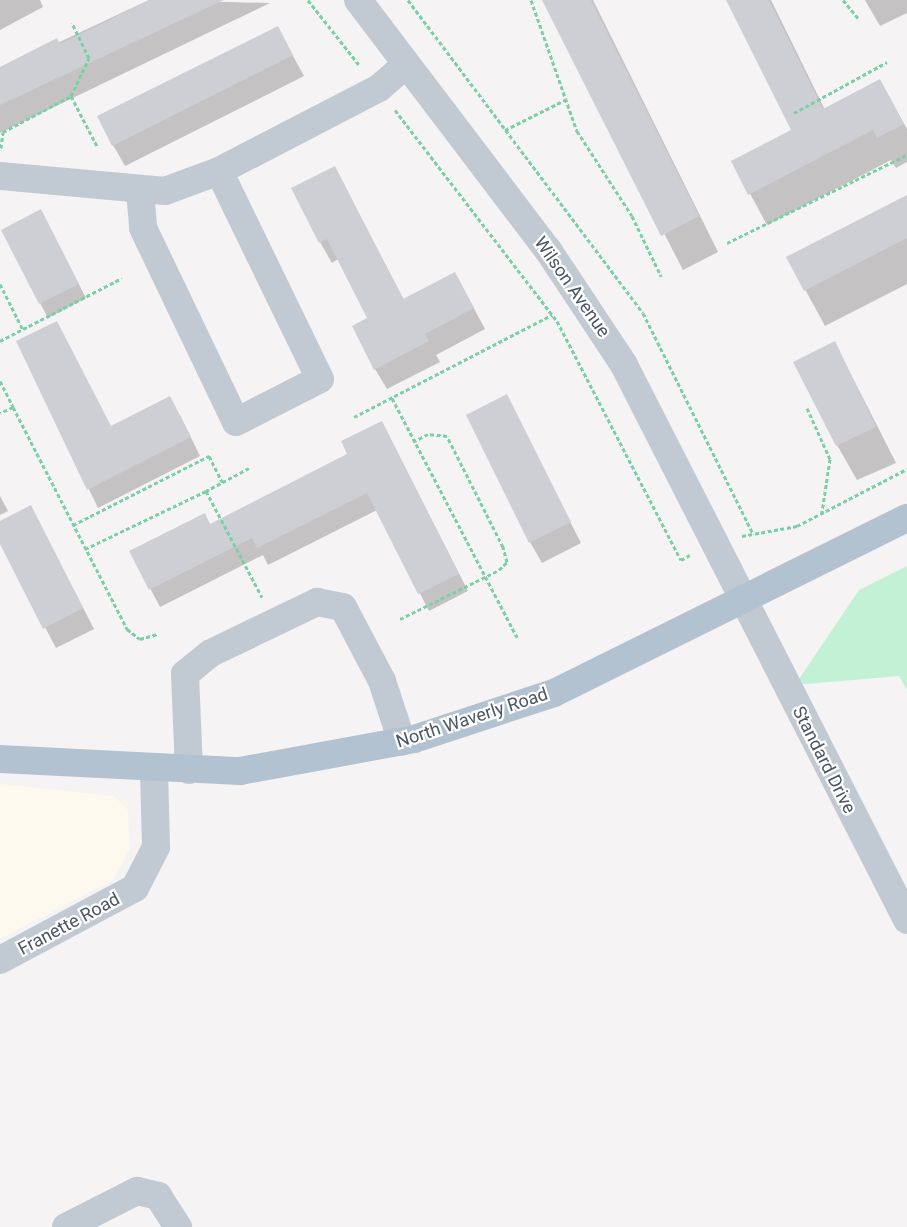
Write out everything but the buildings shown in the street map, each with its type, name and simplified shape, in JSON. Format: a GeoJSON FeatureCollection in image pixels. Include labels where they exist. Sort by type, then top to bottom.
{"type":"FeatureCollection","features":[{"type":"Feature","properties":{"kind":"main road","name":"North Waverly Road"},"geometry":{"type":"LineString","coordinates":[[0,759],[154,770],[240,771],[402,742],[554,693],[907,518]]}},
{"type":"Feature","properties":{"kind":"street","name":"Wilson Avenue"},"geometry":{"type":"LineString","coordinates":[[358,0],[405,65],[586,302],[624,365],[710,542],[742,600]]}},
{"type":"Feature","properties":{"kind":"street"},"geometry":{"type":"LineString","coordinates":[[0,176],[140,191],[165,191],[219,171],[379,88],[405,65]]}},
{"type":"Feature","properties":{"kind":"street"},"geometry":{"type":"LineString","coordinates":[[140,191],[143,228],[236,422],[320,379],[219,171]]}},
{"type":"Feature","properties":{"kind":"street","name":"Standard Drive"},"geometry":{"type":"LineString","coordinates":[[742,600],[907,920]]}},
{"type":"Feature","properties":{"kind":"street"},"geometry":{"type":"LineString","coordinates":[[189,770],[185,674],[211,653],[317,602],[343,607],[382,681],[402,742]]}},
{"type":"Feature","properties":{"kind":"street","name":"Franette Road"},"geometry":{"type":"LineString","coordinates":[[0,960],[135,888],[156,847],[154,770]]}},
{"type":"Feature","properties":{"kind":"street"},"geometry":{"type":"LineString","coordinates":[[66,1227],[136,1192],[158,1196],[178,1227]]}},
{"type":"Feature","properties":{"kind":"path"},"geometry":{"type":"LineString","coordinates":[[308,0],[379,88],[552,315],[682,560],[710,542],[796,526],[907,469]]}},
{"type":"Feature","properties":{"kind":"path"},"geometry":{"type":"LineString","coordinates":[[408,0],[643,313],[753,534]]}},
{"type":"Feature","properties":{"kind":"path"},"geometry":{"type":"LineString","coordinates":[[531,0],[577,131],[632,216],[661,276]]}},
{"type":"Feature","properties":{"kind":"path"},"geometry":{"type":"LineString","coordinates":[[843,0],[860,20]]}},
{"type":"Feature","properties":{"kind":"path"},"geometry":{"type":"LineString","coordinates":[[2,132],[71,96],[89,58],[72,23]]}},
{"type":"Feature","properties":{"kind":"path"},"geometry":{"type":"LineString","coordinates":[[794,113],[887,62]]}},
{"type":"Feature","properties":{"kind":"path"},"geometry":{"type":"LineString","coordinates":[[71,96],[97,146]]}},
{"type":"Feature","properties":{"kind":"path"},"geometry":{"type":"LineString","coordinates":[[505,130],[567,99]]}},
{"type":"Feature","properties":{"kind":"path"},"geometry":{"type":"LineString","coordinates":[[727,243],[907,155]]}},
{"type":"Feature","properties":{"kind":"path"},"geometry":{"type":"LineString","coordinates":[[0,341],[122,278]]}},
{"type":"Feature","properties":{"kind":"path"},"geometry":{"type":"LineString","coordinates":[[0,284],[23,330]]}},
{"type":"Feature","properties":{"kind":"path"},"geometry":{"type":"LineString","coordinates":[[354,417],[552,315]]}},
{"type":"Feature","properties":{"kind":"path"},"geometry":{"type":"LineString","coordinates":[[0,381],[127,629],[140,639],[158,634]]}},
{"type":"Feature","properties":{"kind":"path"},"geometry":{"type":"LineString","coordinates":[[392,398],[517,637]]}},
{"type":"Feature","properties":{"kind":"path"},"geometry":{"type":"LineString","coordinates":[[0,413],[13,407]]}},
{"type":"Feature","properties":{"kind":"path"},"geometry":{"type":"LineString","coordinates":[[807,408],[830,459],[822,512]]}},
{"type":"Feature","properties":{"kind":"path"},"geometry":{"type":"LineString","coordinates":[[400,619],[486,577],[507,562],[504,547],[447,436],[428,434],[414,441]]}},
{"type":"Feature","properties":{"kind":"path"},"geometry":{"type":"LineString","coordinates":[[73,525],[209,456],[222,482]]}},
{"type":"Feature","properties":{"kind":"path"},"geometry":{"type":"LineString","coordinates":[[85,549],[206,491],[249,468]]}},
{"type":"Feature","properties":{"kind":"path"},"geometry":{"type":"LineString","coordinates":[[206,491],[275,622]]}},
{"type":"Feature","properties":{"kind":"shaded area"},"geometry":{"type":"Polygon","coordinates":[[[0,784],[114,796],[128,810],[130,849],[113,880],[0,939],[0,784]]]}},
{"type":"Feature","properties":{"kind":"green space"},"geometry":{"type":"Polygon","coordinates":[[[907,566],[907,690],[899,676],[795,685],[859,590],[907,566]]]}}]}
